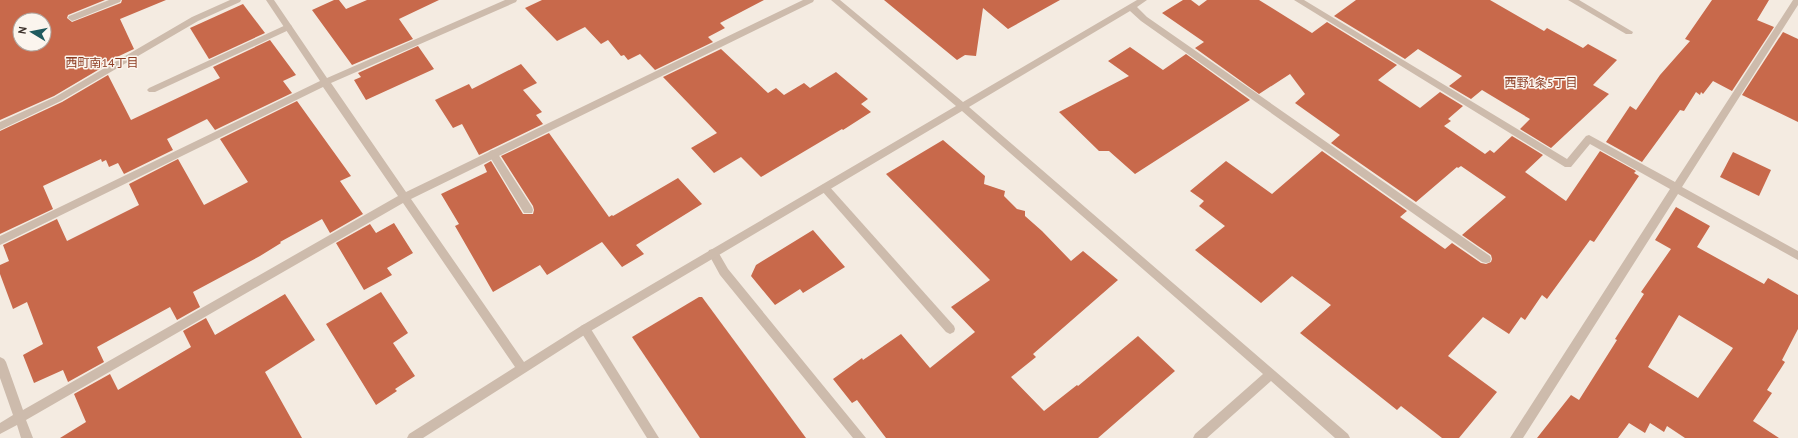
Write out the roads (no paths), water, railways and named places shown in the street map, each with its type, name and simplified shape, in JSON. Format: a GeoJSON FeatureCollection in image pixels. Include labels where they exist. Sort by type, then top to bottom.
{"type":"FeatureCollection","features":[{"type":"Feature","properties":{"kind":"street"},"geometry":{"type":"LineString","coordinates":[[72,18],[117,0]]}},
{"type":"Feature","properties":{"kind":"street"},"geometry":{"type":"LineString","coordinates":[[0,126],[58,99],[195,18],[236,0]]}},
{"type":"Feature","properties":{"kind":"street"},"geometry":{"type":"LineString","coordinates":[[270,0],[522,368]]}},
{"type":"Feature","properties":{"kind":"street"},"geometry":{"type":"LineString","coordinates":[[0,241],[325,82],[514,0]]}},
{"type":"Feature","properties":{"kind":"street"},"geometry":{"type":"LineString","coordinates":[[0,429],[405,197],[810,0]]}},
{"type":"Feature","properties":{"kind":"street"},"geometry":{"type":"LineString","coordinates":[[835,0],[927,76],[1344,438]]}},
{"type":"Feature","properties":{"kind":"street"},"geometry":{"type":"LineString","coordinates":[[413,438],[585,329],[1143,0]]}},
{"type":"Feature","properties":{"kind":"street"},"geometry":{"type":"LineString","coordinates":[[1298,0],[1568,164],[1589,139],[1798,256]]}},
{"type":"Feature","properties":{"kind":"street"},"geometry":{"type":"LineString","coordinates":[[1572,0],[1629,32]]}},
{"type":"Feature","properties":{"kind":"street"},"geometry":{"type":"LineString","coordinates":[[1516,438],[1797,0]]}},
{"type":"Feature","properties":{"kind":"street"},"geometry":{"type":"LineString","coordinates":[[1131,7],[1144,19],[1486,258]]}},
{"type":"Feature","properties":{"kind":"street"},"geometry":{"type":"LineString","coordinates":[[152,90],[288,26]]}},
{"type":"Feature","properties":{"kind":"street"},"geometry":{"type":"LineString","coordinates":[[493,154],[528,210]]}},
{"type":"Feature","properties":{"kind":"street"},"geometry":{"type":"LineString","coordinates":[[825,188],[950,329]]}},
{"type":"Feature","properties":{"kind":"street"},"geometry":{"type":"LineString","coordinates":[[713,253],[724,272],[860,438]]}},
{"type":"Feature","properties":{"kind":"street"},"geometry":{"type":"LineString","coordinates":[[585,329],[652,438]]}},
{"type":"Feature","properties":{"kind":"street"},"geometry":{"type":"LineString","coordinates":[[0,362],[27,438]]}},
{"type":"Feature","properties":{"kind":"street"},"geometry":{"type":"LineString","coordinates":[[1199,438],[1270,375]]}},
{"type":"Feature","properties":{"kind":"district","name":"西町南14丁目"},"geometry":{"type":"Point","coordinates":[102,62]}},
{"type":"Feature","properties":{"kind":"district","name":"西野1条5丁目"},"geometry":{"type":"Point","coordinates":[1541,82]}}]}
